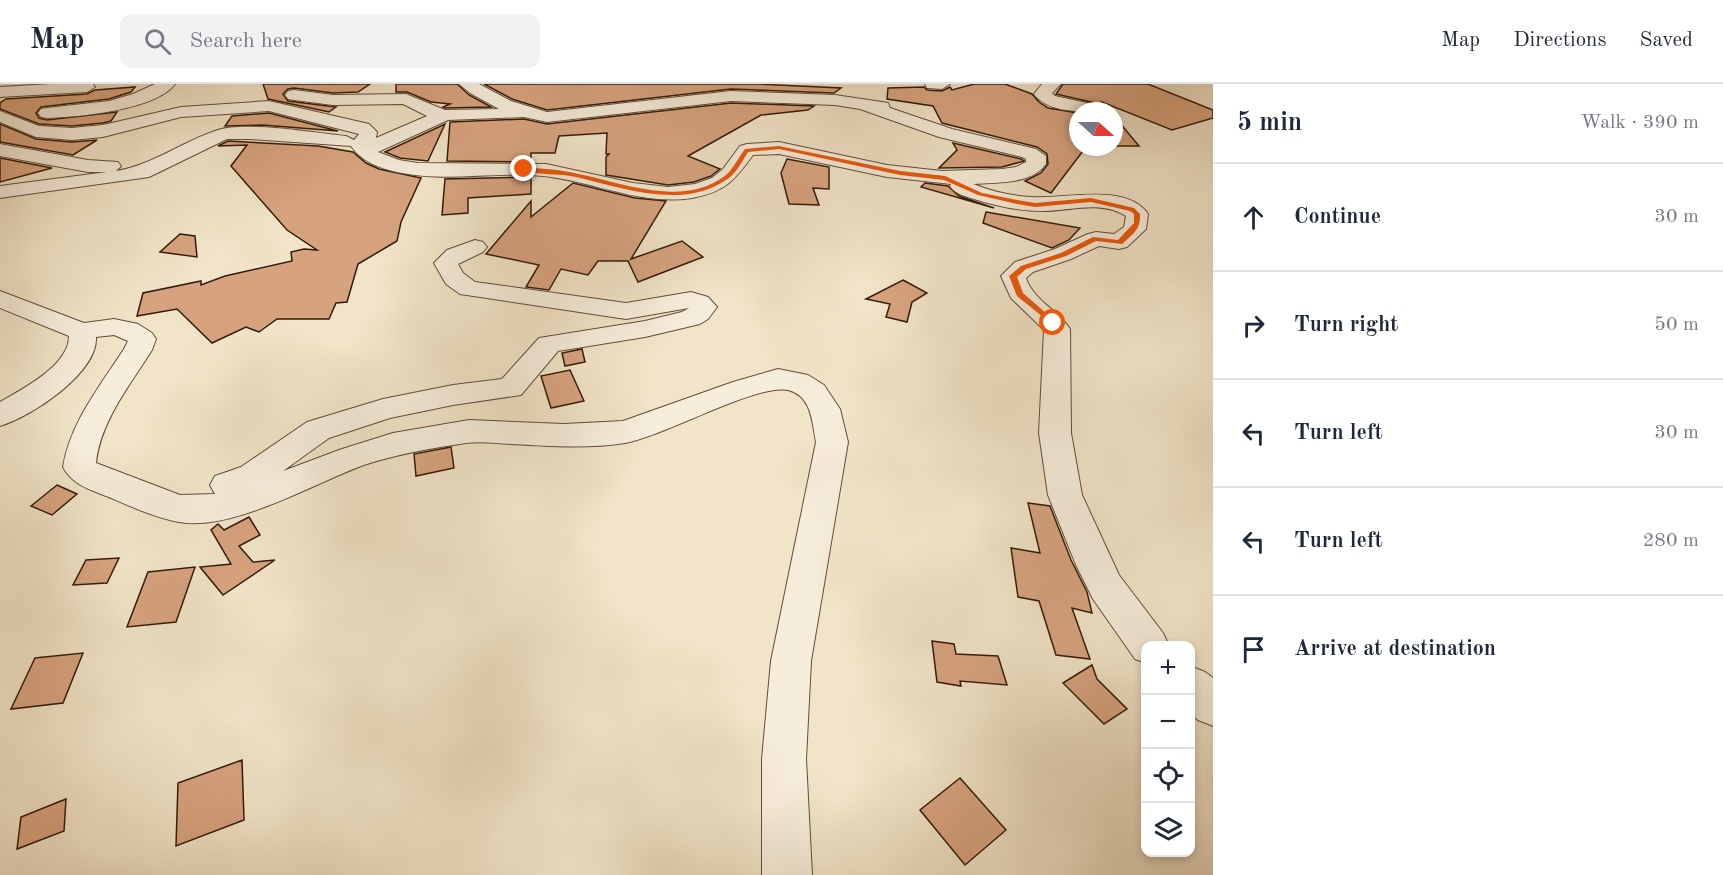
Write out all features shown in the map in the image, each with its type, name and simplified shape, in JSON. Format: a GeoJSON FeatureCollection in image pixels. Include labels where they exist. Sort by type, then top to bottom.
{"type":"FeatureCollection","features":[{"type":"Feature","properties":{"kind":"street"},"geometry":{"type":"LineString","coordinates":[[0,114],[86,110],[145,96],[167,84]]}},
{"type":"Feature","properties":{"kind":"street"},"geometry":{"type":"LineString","coordinates":[[467,84],[500,103],[537,116]]}},
{"type":"Feature","properties":{"kind":"street"},"geometry":{"type":"LineString","coordinates":[[933,84],[942,84]]}},
{"type":"Feature","properties":{"kind":"street"},"geometry":{"type":"LineString","coordinates":[[1053,84],[1043,94],[1049,100],[1069,104]]}},
{"type":"Feature","properties":{"kind":"street"},"geometry":{"type":"LineString","coordinates":[[0,92],[104,85]]}},
{"type":"Feature","properties":{"kind":"street"},"geometry":{"type":"LineString","coordinates":[[577,115],[671,85]]}},
{"type":"Feature","properties":{"kind":"street"},"geometry":{"type":"LineString","coordinates":[[232,108],[265,96],[282,94],[333,100],[406,99],[432,112],[445,115],[537,116],[577,115],[731,96],[860,103],[955,117]]}},
{"type":"Feature","properties":{"kind":"street"},"geometry":{"type":"LineString","coordinates":[[364,146],[372,156],[404,167],[548,170],[658,193],[686,192],[707,187],[729,176],[747,150],[765,148],[779,148],[900,173],[945,178],[1008,175],[1032,168],[1037,160],[1036,156],[1029,153],[946,133],[860,103]]}},
{"type":"Feature","properties":{"kind":"street"},"geometry":{"type":"LineString","coordinates":[[0,114],[36,131],[65,134],[103,131],[165,115],[232,108],[281,108],[362,129],[368,132],[364,146]]}},
{"type":"Feature","properties":{"kind":"street"},"geometry":{"type":"LineString","coordinates":[[0,192],[142,173],[214,137],[237,132],[364,146],[445,115]]}},
{"type":"Feature","properties":{"kind":"street"},"geometry":{"type":"LineString","coordinates":[[0,150],[97,166],[144,160],[165,162]]}},
{"type":"Feature","properties":{"kind":"street"},"geometry":{"type":"LineString","coordinates":[[945,178],[969,190],[997,198],[1035,205],[1091,200],[1108,202],[1137,214],[1135,229],[1119,242],[1095,239],[1063,254],[1024,267],[1013,276],[1019,294],[1042,312],[1057,329],[1055,433],[1065,495],[1102,580],[1146,641]]}},
{"type":"Feature","properties":{"kind":"street"},"geometry":{"type":"LineString","coordinates":[[106,482],[174,489],[212,488],[233,483],[253,476],[318,430],[365,417],[383,409],[453,394],[511,388],[549,344],[645,329],[691,318],[699,314],[704,307],[699,302],[691,300],[626,311],[469,289],[459,284],[449,273],[446,264],[450,257],[460,251],[475,247]]}},
{"type":"Feature","properties":{"kind":"street"},"geometry":{"type":"LineString","coordinates":[[0,299],[82,332],[112,326],[133,330],[142,339],[138,350],[96,417],[79,458],[79,467],[85,473],[106,482],[180,509],[212,508],[245,500],[305,475],[393,445],[469,431],[499,430],[564,435],[625,432],[778,379],[798,382],[814,392],[825,409],[832,441],[792,661],[784,759],[787,875]]}},
{"type":"Feature","properties":{"kind":"street"},"geometry":{"type":"LineString","coordinates":[[0,415],[47,387],[70,364],[82,346],[82,332]]}},
{"type":"Feature","properties":{"kind":"street"},"geometry":{"type":"LineString","coordinates":[[1195,689],[1213,705]]}},
{"type":"Feature","properties":{"kind":"building"},"geometry":{"type":"Polygon","coordinates":[[[263,84],[370,84],[358,92],[333,93],[294,88],[288,89],[283,94],[288,101],[336,107],[329,112],[268,99],[263,84]]]}},
{"type":"Feature","properties":{"kind":"building"},"geometry":{"type":"Polygon","coordinates":[[[396,84],[457,84],[469,95],[491,107],[445,108],[443,107],[450,104],[431,102],[407,92],[396,92],[396,84]]]}},
{"type":"Feature","properties":{"kind":"building"},"geometry":{"type":"Polygon","coordinates":[[[484,84],[757,84],[841,88],[834,93],[731,89],[547,110],[512,99],[484,84]]]}},
{"type":"Feature","properties":{"kind":"building"},"geometry":{"type":"Polygon","coordinates":[[[974,84],[1005,84],[1032,94],[1048,108],[1069,112],[1069,156],[1079,156],[1051,193],[1025,181],[1041,173],[1048,164],[1047,154],[1037,147],[942,123],[933,106],[887,99],[888,88],[924,87],[927,90],[942,91],[950,87],[952,90],[974,84]]]}},
{"type":"Feature","properties":{"kind":"building"},"geometry":{"type":"Polygon","coordinates":[[[1063,84],[1148,84],[1213,110],[1213,118],[1172,130],[1123,110],[1123,102],[1091,102],[1056,94],[1063,84]]]}},
{"type":"Feature","properties":{"kind":"building"},"geometry":{"type":"Polygon","coordinates":[[[135,87],[131,92],[109,99],[41,107],[36,113],[39,118],[47,120],[117,112],[111,121],[103,123],[72,126],[39,124],[0,109],[0,103],[6,99],[87,94],[95,90],[135,87]]]}},
{"type":"Feature","properties":{"kind":"building"},"geometry":{"type":"Polygon","coordinates":[[[731,103],[814,106],[808,110],[761,115],[688,156],[720,169],[711,176],[694,182],[668,185],[606,175],[606,157],[609,154],[606,154],[607,133],[559,136],[555,153],[531,153],[531,162],[447,161],[450,122],[524,119],[547,124],[731,103]]]}},
{"type":"Feature","properties":{"kind":"building"},"geometry":{"type":"Polygon","coordinates":[[[269,113],[338,131],[262,125],[225,126],[232,116],[269,113]]]}},
{"type":"Feature","properties":{"kind":"building"},"geometry":{"type":"Polygon","coordinates":[[[0,124],[36,139],[72,142],[97,140],[73,155],[0,142],[0,124]]]}},
{"type":"Feature","properties":{"kind":"building"},"geometry":{"type":"Polygon","coordinates":[[[445,124],[428,161],[400,158],[385,152],[445,124]]]}},
{"type":"Feature","properties":{"kind":"building"},"geometry":{"type":"Polygon","coordinates":[[[1123,127],[1139,146],[1123,146],[1123,127]]]}},
{"type":"Feature","properties":{"kind":"building"},"geometry":{"type":"Polygon","coordinates":[[[228,141],[318,146],[353,152],[366,163],[379,169],[421,178],[401,222],[397,241],[358,264],[347,302],[336,303],[329,319],[277,319],[259,332],[246,327],[212,343],[177,309],[137,316],[143,293],[201,281],[201,285],[225,276],[292,261],[291,252],[304,249],[317,250],[287,230],[231,166],[247,145],[218,146],[228,141]]]}},
{"type":"Feature","properties":{"kind":"building"},"geometry":{"type":"Polygon","coordinates":[[[953,143],[1024,161],[1002,167],[939,168],[957,150],[953,143]]]}},
{"type":"Feature","properties":{"kind":"building"},"geometry":{"type":"Polygon","coordinates":[[[0,158],[52,168],[0,182],[0,158]]]}},
{"type":"Feature","properties":{"kind":"building"},"geometry":{"type":"Polygon","coordinates":[[[787,159],[829,167],[829,189],[813,188],[819,205],[789,204],[781,173],[787,159]]]}},
{"type":"Feature","properties":{"kind":"building"},"geometry":{"type":"Polygon","coordinates":[[[531,177],[531,194],[468,198],[468,213],[442,215],[445,179],[531,177]]]}},
{"type":"Feature","properties":{"kind":"building"},"geometry":{"type":"Polygon","coordinates":[[[573,183],[635,198],[666,201],[631,259],[682,241],[703,257],[638,282],[628,261],[598,261],[588,275],[561,269],[549,290],[526,287],[539,265],[486,254],[531,201],[531,217],[573,183]]]}},
{"type":"Feature","properties":{"kind":"building"},"geometry":{"type":"Polygon","coordinates":[[[925,183],[948,186],[959,196],[994,208],[921,187],[925,183]]]}},
{"type":"Feature","properties":{"kind":"building"},"geometry":{"type":"Polygon","coordinates":[[[986,212],[1080,228],[1069,240],[1052,248],[983,223],[986,212]]]}},
{"type":"Feature","properties":{"kind":"building"},"geometry":{"type":"Polygon","coordinates":[[[180,234],[195,236],[197,257],[160,252],[180,234]]]}},
{"type":"Feature","properties":{"kind":"building"},"geometry":{"type":"Polygon","coordinates":[[[903,280],[927,293],[912,302],[907,322],[886,317],[890,304],[866,299],[903,280]]]}},
{"type":"Feature","properties":{"kind":"building"},"geometry":{"type":"Polygon","coordinates":[[[582,349],[585,362],[565,366],[562,353],[582,349]]]}},
{"type":"Feature","properties":{"kind":"building"},"geometry":{"type":"Polygon","coordinates":[[[570,370],[584,401],[551,408],[541,376],[570,370]]]}},
{"type":"Feature","properties":{"kind":"building"},"geometry":{"type":"Polygon","coordinates":[[[451,447],[454,468],[416,476],[414,454],[451,447]]]}},
{"type":"Feature","properties":{"kind":"building"},"geometry":{"type":"Polygon","coordinates":[[[57,485],[77,494],[52,515],[31,506],[57,485]]]}},
{"type":"Feature","properties":{"kind":"building"},"geometry":{"type":"Polygon","coordinates":[[[1028,503],[1050,506],[1071,560],[1087,592],[1092,613],[1072,608],[1090,659],[1056,655],[1039,601],[1018,597],[1011,548],[1040,553],[1028,503]]]}},
{"type":"Feature","properties":{"kind":"building"},"geometry":{"type":"Polygon","coordinates":[[[249,517],[260,535],[239,546],[253,562],[275,560],[223,595],[200,567],[231,564],[211,530],[218,524],[224,530],[249,517]]]}},
{"type":"Feature","properties":{"kind":"building"},"geometry":{"type":"Polygon","coordinates":[[[119,558],[107,583],[73,585],[86,560],[119,558]]]}},
{"type":"Feature","properties":{"kind":"building"},"geometry":{"type":"Polygon","coordinates":[[[195,567],[176,622],[127,627],[148,572],[195,567]]]}},
{"type":"Feature","properties":{"kind":"building"},"geometry":{"type":"Polygon","coordinates":[[[932,641],[954,644],[956,654],[998,656],[1007,685],[960,681],[961,686],[937,682],[932,641]]]}},
{"type":"Feature","properties":{"kind":"building"},"geometry":{"type":"Polygon","coordinates":[[[83,653],[63,703],[11,709],[35,658],[83,653]]]}},
{"type":"Feature","properties":{"kind":"building"},"geometry":{"type":"Polygon","coordinates":[[[1092,665],[1097,679],[1127,709],[1104,724],[1063,683],[1092,665]]]}},
{"type":"Feature","properties":{"kind":"building"},"geometry":{"type":"Polygon","coordinates":[[[242,760],[244,820],[176,846],[178,783],[242,760]]]}},
{"type":"Feature","properties":{"kind":"building"},"geometry":{"type":"Polygon","coordinates":[[[960,778],[1006,830],[965,865],[920,810],[960,778]]]}},
{"type":"Feature","properties":{"kind":"building"},"geometry":{"type":"Polygon","coordinates":[[[66,799],[64,831],[17,849],[21,817],[66,799]]]}},
{"type":"Feature","properties":{"kind":"route"},"geometry":{"type":"LineString","coordinates":[[524,169],[573,174],[643,192],[686,192],[707,187],[729,176],[747,150],[779,148],[900,173],[945,178],[980,194],[1017,202],[1035,205],[1091,200],[1108,202],[1132,210],[1138,218],[1135,229],[1119,242],[1095,239],[1063,254],[1024,267],[1013,276],[1019,294],[1053,323]]}}]}
